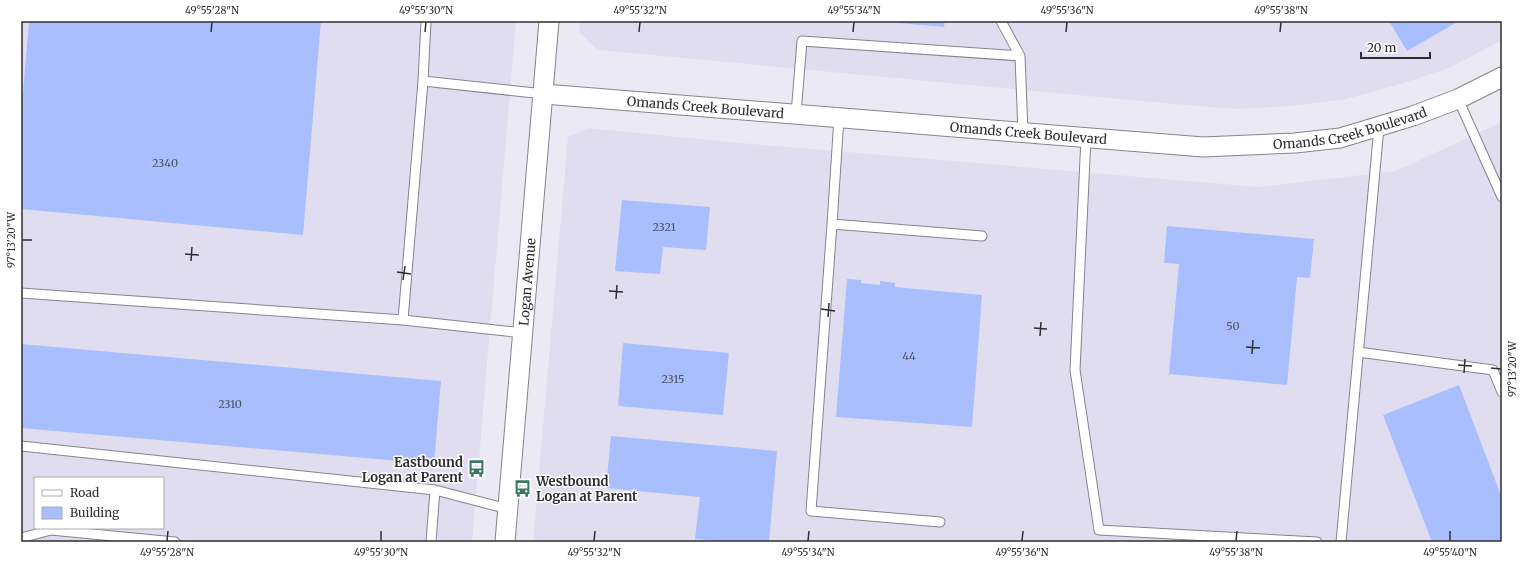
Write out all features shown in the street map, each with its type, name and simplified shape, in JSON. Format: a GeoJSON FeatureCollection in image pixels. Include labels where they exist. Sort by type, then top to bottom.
{"type":"FeatureCollection","features":[{"type":"Feature","properties":{"kind":"street","name":"Logan Avenue"},"geometry":{"type":"LineString","coordinates":[[505,542],[549,21]]}},
{"type":"Feature","properties":{"kind":"street","name":"Omands Creek Boulevard"},"geometry":{"type":"LineString","coordinates":[[544,94],[1203,147],[1236,147],[1340,138],[1413,116],[1458,99],[1502,77]]}},
{"type":"Feature","properties":{"kind":"lane"},"geometry":{"type":"LineString","coordinates":[[403,320],[423,81],[426,21]]}},
{"type":"Feature","properties":{"kind":"lane"},"geometry":{"type":"LineString","coordinates":[[1001,21],[1020,56],[1023,133]]}},
{"type":"Feature","properties":{"kind":"lane"},"geometry":{"type":"LineString","coordinates":[[796,114],[802,42],[1020,56]]}},
{"type":"Feature","properties":{"kind":"lane"},"geometry":{"type":"LineString","coordinates":[[423,81],[544,94]]}},
{"type":"Feature","properties":{"kind":"lane"},"geometry":{"type":"LineString","coordinates":[[1458,99],[1502,197]]}},
{"type":"Feature","properties":{"kind":"lane"},"geometry":{"type":"LineString","coordinates":[[839,118],[811,511],[940,522]]}},
{"type":"Feature","properties":{"kind":"lane"},"geometry":{"type":"LineString","coordinates":[[1343,540],[1358,352],[1379,126]]}},
{"type":"Feature","properties":{"kind":"lane"},"geometry":{"type":"LineString","coordinates":[[1086,138],[1075,370],[1099,530],[1317,542]]}},
{"type":"Feature","properties":{"kind":"lane"},"geometry":{"type":"LineString","coordinates":[[832,224],[982,236]]}},
{"type":"Feature","properties":{"kind":"lane"},"geometry":{"type":"LineString","coordinates":[[21,293],[403,320],[523,333]]}},
{"type":"Feature","properties":{"kind":"lane"},"geometry":{"type":"LineString","coordinates":[[1358,352],[1493,370],[1502,392]]}},
{"type":"Feature","properties":{"kind":"lane"},"geometry":{"type":"LineString","coordinates":[[21,446],[435,490],[508,509]]}},
{"type":"Feature","properties":{"kind":"lane"},"geometry":{"type":"LineString","coordinates":[[431,542],[435,490]]}},
{"type":"Feature","properties":{"kind":"lane"},"geometry":{"type":"LineString","coordinates":[[21,538],[50,530],[175,542]]}},
{"type":"Feature","properties":{"kind":"lane"},"geometry":{"type":"LineString","coordinates":[[1146,532],[1146,542]]}},
{"type":"Feature","properties":{"kind":"shaded area"},"geometry":{"type":"Polygon","coordinates":[[[21,21],[516,21],[472,542],[21,542],[21,21]]]}},
{"type":"Feature","properties":{"kind":"shaded area"},"geometry":{"type":"Polygon","coordinates":[[[580,21],[1502,21],[1502,40],[1449,68],[1404,83],[1346,99],[1290,106],[1237,109],[598,50],[579,32],[580,21]]]}},
{"type":"Feature","properties":{"kind":"shaded area"},"geometry":{"type":"Polygon","coordinates":[[[1502,122],[1502,542],[533,542],[568,137],[588,128],[740,143],[1259,187],[1396,171],[1502,122]]]}},
{"type":"Feature","properties":{"kind":"building"},"geometry":{"type":"Polygon","coordinates":[[[29,21],[321,21],[303,235],[21,209],[21,117],[29,21]]]}},
{"type":"Feature","properties":{"kind":"building"},"geometry":{"type":"Polygon","coordinates":[[[888,21],[945,21],[944,27],[888,21]]]}},
{"type":"Feature","properties":{"kind":"building"},"geometry":{"type":"Polygon","coordinates":[[[1389,21],[1459,21],[1407,51],[1389,21]]]}},
{"type":"Feature","properties":{"kind":"building"},"geometry":{"type":"Polygon","coordinates":[[[622,200],[710,207],[706,250],[663,247],[660,274],[615,271],[622,200]]]}},
{"type":"Feature","properties":{"kind":"building"},"geometry":{"type":"Polygon","coordinates":[[[1167,226],[1314,239],[1310,278],[1297,277],[1287,385],[1169,374],[1179,264],[1164,263],[1167,226]]]}},
{"type":"Feature","properties":{"kind":"building"},"geometry":{"type":"Polygon","coordinates":[[[847,279],[861,280],[861,283],[880,285],[880,281],[895,283],[895,287],[982,295],[972,427],[836,417],[847,279]]]}},
{"type":"Feature","properties":{"kind":"building"},"geometry":{"type":"Polygon","coordinates":[[[623,343],[729,353],[723,415],[618,406],[623,343]]]}},
{"type":"Feature","properties":{"kind":"building"},"geometry":{"type":"Polygon","coordinates":[[[21,344],[441,381],[434,464],[21,428],[21,344]]]}},
{"type":"Feature","properties":{"kind":"building"},"geometry":{"type":"Polygon","coordinates":[[[1459,385],[1502,498],[1502,542],[1432,542],[1383,415],[1459,385]]]}},
{"type":"Feature","properties":{"kind":"building"},"geometry":{"type":"Polygon","coordinates":[[[611,436],[777,451],[769,542],[729,542],[695,539],[700,497],[606,488],[611,436]]]}},
{"type":"Feature","properties":{"kind":"place","name":"Eastbound Logan at Parent"},"geometry":{"type":"Point","coordinates":[476,469]}},
{"type":"Feature","properties":{"kind":"place","name":"Westbound Logan at Parent"},"geometry":{"type":"Point","coordinates":[523,488]}}]}
